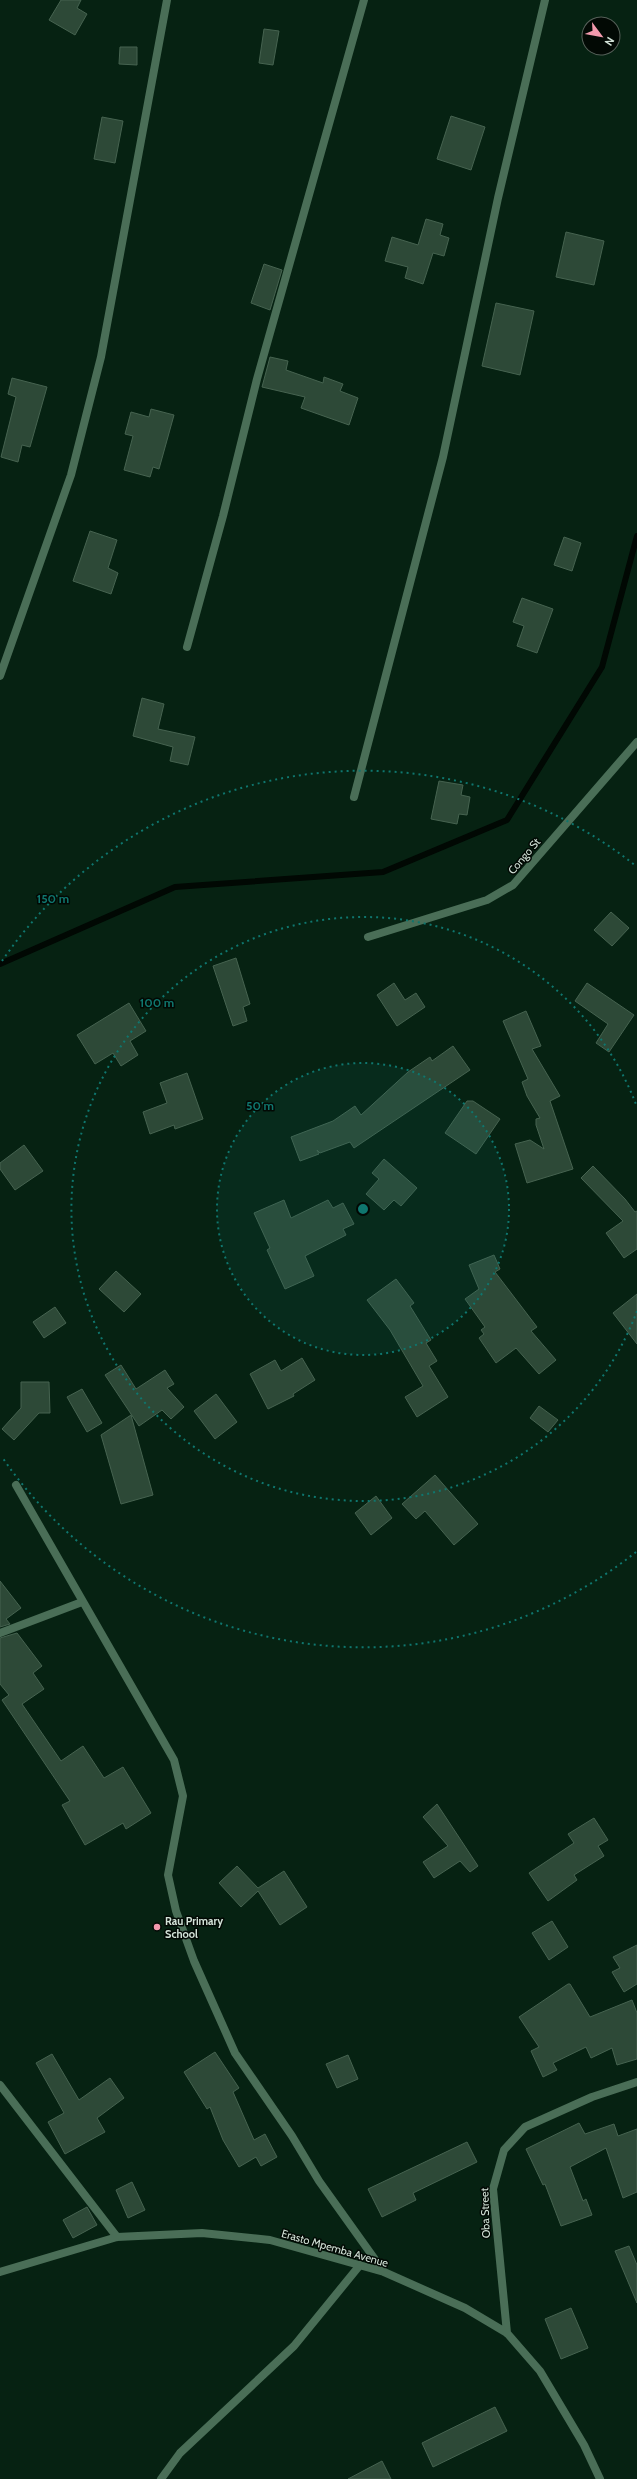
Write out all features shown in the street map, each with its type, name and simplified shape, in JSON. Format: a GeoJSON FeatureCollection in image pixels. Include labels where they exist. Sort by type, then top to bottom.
{"type":"FeatureCollection","features":[{"type":"Feature","properties":{"kind":"street"},"geometry":{"type":"LineString","coordinates":[[0,676],[71,475],[101,357],[166,0]]}},
{"type":"Feature","properties":{"kind":"street"},"geometry":{"type":"LineString","coordinates":[[187,647],[223,516],[257,379],[364,0]]}},
{"type":"Feature","properties":{"kind":"street"},"geometry":{"type":"LineString","coordinates":[[354,797],[443,457],[498,198],[545,0]]}},
{"type":"Feature","properties":{"kind":"street","name":"Congo St"},"geometry":{"type":"LineString","coordinates":[[368,936],[487,900],[513,885],[637,742]]}},
{"type":"Feature","properties":{"kind":"street"},"geometry":{"type":"LineString","coordinates":[[16,1486],[174,1760],[183,1796],[168,1875],[176,1911],[194,1961],[235,2053],[292,2136],[319,2181],[384,2272]]}},
{"type":"Feature","properties":{"kind":"street"},"geometry":{"type":"LineString","coordinates":[[0,1633],[82,1602]]}},
{"type":"Feature","properties":{"kind":"street","name":"Oba Street"},"geometry":{"type":"LineString","coordinates":[[507,2333],[493,2189],[504,2150],[525,2127],[592,2097],[637,2082]]}},
{"type":"Feature","properties":{"kind":"street"},"geometry":{"type":"LineString","coordinates":[[0,2084],[117,2237]]}},
{"type":"Feature","properties":{"kind":"street","name":"Erasto Mpemba Avenue"},"geometry":{"type":"LineString","coordinates":[[0,2272],[117,2237],[202,2233],[243,2236],[270,2240],[384,2272],[465,2308],[507,2333],[540,2371],[584,2445],[600,2479]]}},
{"type":"Feature","properties":{"kind":"street"},"geometry":{"type":"LineString","coordinates":[[161,2479],[180,2453],[294,2346],[360,2265]]}},
{"type":"Feature","properties":{"kind":"building"},"geometry":{"type":"Polygon","coordinates":[[[61,0],[81,0],[77,8],[87,14],[75,35],[49,20],[61,0]]]}},
{"type":"Feature","properties":{"kind":"building"},"geometry":{"type":"Polygon","coordinates":[[[264,29],[279,31],[273,65],[259,63],[264,29]]]}},
{"type":"Feature","properties":{"kind":"building"},"geometry":{"type":"Polygon","coordinates":[[[120,47],[137,47],[137,65],[119,64],[120,47]]]}},
{"type":"Feature","properties":{"kind":"building"},"geometry":{"type":"Polygon","coordinates":[[[451,116],[485,127],[471,170],[437,159],[451,116]]]}},
{"type":"Feature","properties":{"kind":"building"},"geometry":{"type":"Polygon","coordinates":[[[102,117],[123,121],[115,163],[94,159],[102,117]]]}},
{"type":"Feature","properties":{"kind":"building"},"geometry":{"type":"Polygon","coordinates":[[[426,219],[443,224],[440,235],[449,238],[444,256],[433,253],[423,284],[405,278],[408,267],[385,261],[392,237],[418,245],[426,219]]]}},
{"type":"Feature","properties":{"kind":"building"},"geometry":{"type":"Polygon","coordinates":[[[566,232],[604,241],[594,285],[556,277],[566,232]]]}},
{"type":"Feature","properties":{"kind":"building"},"geometry":{"type":"Polygon","coordinates":[[[264,264],[282,270],[270,310],[251,303],[264,264]]]}},
{"type":"Feature","properties":{"kind":"building"},"geometry":{"type":"Polygon","coordinates":[[[496,303],[534,311],[520,375],[482,366],[496,303]]]}},
{"type":"Feature","properties":{"kind":"building"},"geometry":{"type":"Polygon","coordinates":[[[270,357],[288,361],[286,370],[323,383],[324,377],[343,384],[340,391],[358,398],[349,425],[301,408],[305,397],[262,387],[270,357]]]}},
{"type":"Feature","properties":{"kind":"building"},"geometry":{"type":"Polygon","coordinates":[[[12,378],[47,387],[30,447],[22,445],[18,462],[1,457],[16,397],[8,394],[12,378]]]}},
{"type":"Feature","properties":{"kind":"building"},"geometry":{"type":"Polygon","coordinates":[[[151,409],[174,415],[159,469],[153,467],[150,477],[124,470],[133,436],[125,434],[131,412],[149,417],[151,409]]]}},
{"type":"Feature","properties":{"kind":"building"},"geometry":{"type":"Polygon","coordinates":[[[90,531],[117,540],[108,568],[118,573],[111,594],[73,581],[90,531]]]}},
{"type":"Feature","properties":{"kind":"building"},"geometry":{"type":"Polygon","coordinates":[[[564,537],[581,543],[572,571],[554,565],[564,537]]]}},
{"type":"Feature","properties":{"kind":"building"},"geometry":{"type":"Polygon","coordinates":[[[522,598],[553,609],[537,653],[517,646],[524,626],[513,622],[522,598]]]}},
{"type":"Feature","properties":{"kind":"building"},"geometry":{"type":"Polygon","coordinates":[[[142,698],[164,704],[158,729],[195,737],[188,765],[170,761],[173,747],[133,736],[142,698]]]}},
{"type":"Feature","properties":{"kind":"building"},"geometry":{"type":"Polygon","coordinates":[[[439,781],[463,785],[461,795],[470,797],[467,815],[459,814],[457,824],[431,819],[439,781]]]}},
{"type":"Feature","properties":{"kind":"building"},"geometry":{"type":"Polygon","coordinates":[[[611,912],[629,928],[612,946],[594,930],[611,912]]]}},
{"type":"Feature","properties":{"kind":"building"},"geometry":{"type":"Polygon","coordinates":[[[236,958],[250,1004],[243,1007],[247,1021],[233,1026],[213,966],[236,958]]]}},
{"type":"Feature","properties":{"kind":"building"},"geometry":{"type":"Polygon","coordinates":[[[394,983],[405,1000],[416,993],[425,1007],[397,1026],[377,995],[394,983]]]}},
{"type":"Feature","properties":{"kind":"building"},"geometry":{"type":"Polygon","coordinates":[[[587,983],[634,1015],[609,1052],[596,1043],[608,1024],[575,1001],[587,983]]]}},
{"type":"Feature","properties":{"kind":"building"},"geometry":{"type":"Polygon","coordinates":[[[129,1003],[146,1031],[130,1041],[138,1055],[121,1066],[113,1053],[95,1064],[77,1035],[129,1003]]]}},
{"type":"Feature","properties":{"kind":"building"},"geometry":{"type":"Polygon","coordinates":[[[526,1011],[541,1046],[532,1049],[560,1096],[550,1101],[573,1169],[527,1183],[515,1144],[530,1140],[544,1149],[536,1125],[536,1119],[540,1118],[527,1096],[522,1082],[528,1079],[503,1021],[526,1011]]]}},
{"type":"Feature","properties":{"kind":"building"},"geometry":{"type":"Polygon","coordinates":[[[453,1046],[470,1070],[354,1148],[350,1142],[320,1153],[317,1150],[319,1154],[300,1161],[291,1137],[333,1121],[355,1106],[361,1115],[408,1072],[430,1057],[432,1061],[453,1046]]]}},
{"type":"Feature","properties":{"kind":"building"},"geometry":{"type":"Polygon","coordinates":[[[187,1073],[203,1119],[175,1129],[174,1125],[150,1134],[143,1112],[167,1103],[160,1083],[187,1073]]]}},
{"type":"Feature","properties":{"kind":"building"},"geometry":{"type":"Polygon","coordinates":[[[467,1101],[473,1101],[500,1119],[476,1154],[445,1133],[467,1101]]]}},
{"type":"Feature","properties":{"kind":"building"},"geometry":{"type":"Polygon","coordinates":[[[24,1145],[43,1171],[15,1190],[0,1169],[0,1163],[24,1145]]]}},
{"type":"Feature","properties":{"kind":"building"},"geometry":{"type":"Polygon","coordinates":[[[384,1159],[417,1188],[401,1206],[394,1200],[384,1210],[366,1194],[379,1179],[372,1173],[384,1159]]]}},
{"type":"Feature","properties":{"kind":"building"},"geometry":{"type":"Polygon","coordinates":[[[593,1166],[625,1199],[635,1212],[637,1211],[637,1249],[624,1258],[606,1233],[623,1221],[581,1178],[593,1166]]]}},
{"type":"Feature","properties":{"kind":"building"},"geometry":{"type":"Polygon","coordinates":[[[284,1200],[291,1218],[328,1200],[333,1208],[343,1203],[354,1224],[343,1229],[346,1235],[305,1256],[314,1276],[285,1289],[267,1250],[270,1248],[254,1213],[284,1200]]]}},
{"type":"Feature","properties":{"kind":"building"},"geometry":{"type":"Polygon","coordinates":[[[494,1255],[500,1269],[495,1272],[537,1327],[531,1331],[556,1360],[539,1374],[516,1348],[496,1363],[479,1338],[484,1334],[481,1330],[485,1327],[465,1299],[479,1289],[469,1265],[494,1255]]]}},
{"type":"Feature","properties":{"kind":"building"},"geometry":{"type":"Polygon","coordinates":[[[116,1271],[141,1294],[124,1312],[99,1289],[116,1271]]]}},
{"type":"Feature","properties":{"kind":"building"},"geometry":{"type":"Polygon","coordinates":[[[396,1279],[414,1303],[410,1306],[431,1340],[426,1343],[437,1361],[429,1366],[448,1397],[417,1417],[405,1397],[423,1386],[390,1330],[367,1300],[396,1279]]]}},
{"type":"Feature","properties":{"kind":"building"},"geometry":{"type":"Polygon","coordinates":[[[637,1294],[637,1344],[613,1313],[637,1294]]]}},
{"type":"Feature","properties":{"kind":"building"},"geometry":{"type":"Polygon","coordinates":[[[55,1307],[66,1323],[44,1338],[33,1322],[55,1307]]]}},
{"type":"Feature","properties":{"kind":"building"},"geometry":{"type":"Polygon","coordinates":[[[302,1358],[315,1380],[293,1394],[294,1396],[268,1409],[250,1374],[275,1360],[281,1371],[302,1358]]]}},
{"type":"Feature","properties":{"kind":"building"},"geometry":{"type":"Polygon","coordinates":[[[121,1365],[136,1389],[165,1370],[174,1384],[167,1388],[184,1407],[171,1419],[162,1410],[139,1426],[105,1375],[121,1365]]]}},
{"type":"Feature","properties":{"kind":"building"},"geometry":{"type":"Polygon","coordinates":[[[21,1382],[49,1382],[50,1413],[39,1413],[14,1440],[2,1429],[21,1408],[21,1382]]]}},
{"type":"Feature","properties":{"kind":"building"},"geometry":{"type":"Polygon","coordinates":[[[82,1389],[102,1423],[87,1432],[67,1397],[82,1389]]]}},
{"type":"Feature","properties":{"kind":"building"},"geometry":{"type":"Polygon","coordinates":[[[216,1394],[237,1422],[215,1439],[194,1411],[216,1394]]]}},
{"type":"Feature","properties":{"kind":"building"},"geometry":{"type":"Polygon","coordinates":[[[539,1406],[558,1420],[548,1432],[530,1418],[539,1406]]]}},
{"type":"Feature","properties":{"kind":"building"},"geometry":{"type":"Polygon","coordinates":[[[131,1415],[153,1495],[121,1504],[101,1435],[131,1415]]]}},
{"type":"Feature","properties":{"kind":"building"},"geometry":{"type":"Polygon","coordinates":[[[435,1475],[478,1524],[454,1545],[425,1511],[416,1519],[402,1504],[435,1475]]]}},
{"type":"Feature","properties":{"kind":"building"},"geometry":{"type":"Polygon","coordinates":[[[376,1496],[392,1518],[371,1535],[355,1513],[376,1496]]]}},
{"type":"Feature","properties":{"kind":"building"},"geometry":{"type":"Polygon","coordinates":[[[0,1581],[21,1608],[6,1619],[10,1624],[0,1627],[0,1581]]]}},
{"type":"Feature","properties":{"kind":"building"},"geometry":{"type":"Polygon","coordinates":[[[17,1633],[42,1666],[33,1673],[44,1689],[22,1704],[61,1761],[83,1746],[104,1778],[123,1767],[151,1813],[126,1829],[123,1823],[85,1845],[62,1805],[70,1801],[2,1700],[9,1695],[0,1684],[0,1638],[17,1633]]]}},
{"type":"Feature","properties":{"kind":"building"},"geometry":{"type":"Polygon","coordinates":[[[437,1804],[478,1866],[470,1872],[460,1861],[434,1878],[423,1862],[448,1846],[423,1817],[437,1804]]]}},
{"type":"Feature","properties":{"kind":"building"},"geometry":{"type":"Polygon","coordinates":[[[594,1818],[608,1840],[598,1846],[604,1856],[574,1875],[577,1880],[548,1901],[529,1873],[574,1843],[568,1834],[594,1818]]]}},
{"type":"Feature","properties":{"kind":"building"},"geometry":{"type":"Polygon","coordinates":[[[237,1866],[258,1888],[284,1871],[307,1907],[280,1925],[258,1891],[241,1907],[219,1883],[237,1866]]]}},
{"type":"Feature","properties":{"kind":"building"},"geometry":{"type":"Polygon","coordinates":[[[552,1921],[568,1947],[549,1960],[532,1933],[552,1921]]]}},
{"type":"Feature","properties":{"kind":"building"},"geometry":{"type":"Polygon","coordinates":[[[637,1945],[637,1984],[624,1992],[612,1972],[620,1968],[613,1957],[637,1945]]]}},
{"type":"Feature","properties":{"kind":"building"},"geometry":{"type":"Polygon","coordinates":[[[570,1984],[590,2017],[632,2000],[637,2013],[637,2059],[617,2065],[612,2048],[591,2058],[586,2047],[553,2063],[557,2070],[543,2077],[531,2051],[539,2047],[519,2017],[570,1984]]]}},
{"type":"Feature","properties":{"kind":"building"},"geometry":{"type":"Polygon","coordinates":[[[215,2052],[239,2088],[233,2092],[254,2140],[265,2134],[277,2157],[261,2166],[256,2157],[239,2167],[223,2140],[210,2107],[207,2109],[184,2072],[215,2052]]]}},
{"type":"Feature","properties":{"kind":"building"},"geometry":{"type":"Polygon","coordinates":[[[52,2054],[79,2100],[110,2078],[124,2098],[97,2118],[105,2132],[65,2154],[48,2122],[64,2113],[36,2063],[52,2054]]]}},
{"type":"Feature","properties":{"kind":"building"},"geometry":{"type":"Polygon","coordinates":[[[348,2055],[358,2079],[337,2088],[326,2064],[348,2055]]]}},
{"type":"Feature","properties":{"kind":"building"},"geometry":{"type":"Polygon","coordinates":[[[579,2123],[585,2134],[614,2124],[618,2136],[637,2129],[637,2192],[623,2198],[606,2148],[570,2167],[583,2201],[586,2199],[592,2215],[561,2226],[545,2184],[543,2185],[526,2149],[579,2123]]]}},
{"type":"Feature","properties":{"kind":"building"},"geometry":{"type":"Polygon","coordinates":[[[467,2142],[477,2162],[413,2193],[416,2200],[382,2217],[368,2189],[467,2142]]]}},
{"type":"Feature","properties":{"kind":"building"},"geometry":{"type":"Polygon","coordinates":[[[132,2182],[145,2210],[128,2218],[116,2190],[132,2182]]]}},
{"type":"Feature","properties":{"kind":"building"},"geometry":{"type":"Polygon","coordinates":[[[87,2207],[97,2225],[73,2238],[63,2220],[87,2207]]]}},
{"type":"Feature","properties":{"kind":"building"},"geometry":{"type":"Polygon","coordinates":[[[629,2246],[637,2265],[637,2303],[615,2251],[629,2246]]]}},
{"type":"Feature","properties":{"kind":"building"},"geometry":{"type":"Polygon","coordinates":[[[571,2308],[588,2348],[561,2359],[545,2319],[571,2308]]]}},
{"type":"Feature","properties":{"kind":"building"},"geometry":{"type":"Polygon","coordinates":[[[495,2407],[507,2431],[433,2467],[422,2443],[495,2407]]]}},
{"type":"Feature","properties":{"kind":"building"},"geometry":{"type":"Polygon","coordinates":[[[382,2461],[391,2479],[348,2479],[382,2461]]]}},
{"type":"Feature","properties":{"kind":"waterway"},"geometry":{"type":"LineString","coordinates":[[0,964],[175,887],[383,872],[507,820],[602,667],[637,536]]}},
{"type":"Feature","properties":{"kind":"place","name":"Rau Primary School"},"geometry":{"type":"Point","coordinates":[157,1927]}}]}
